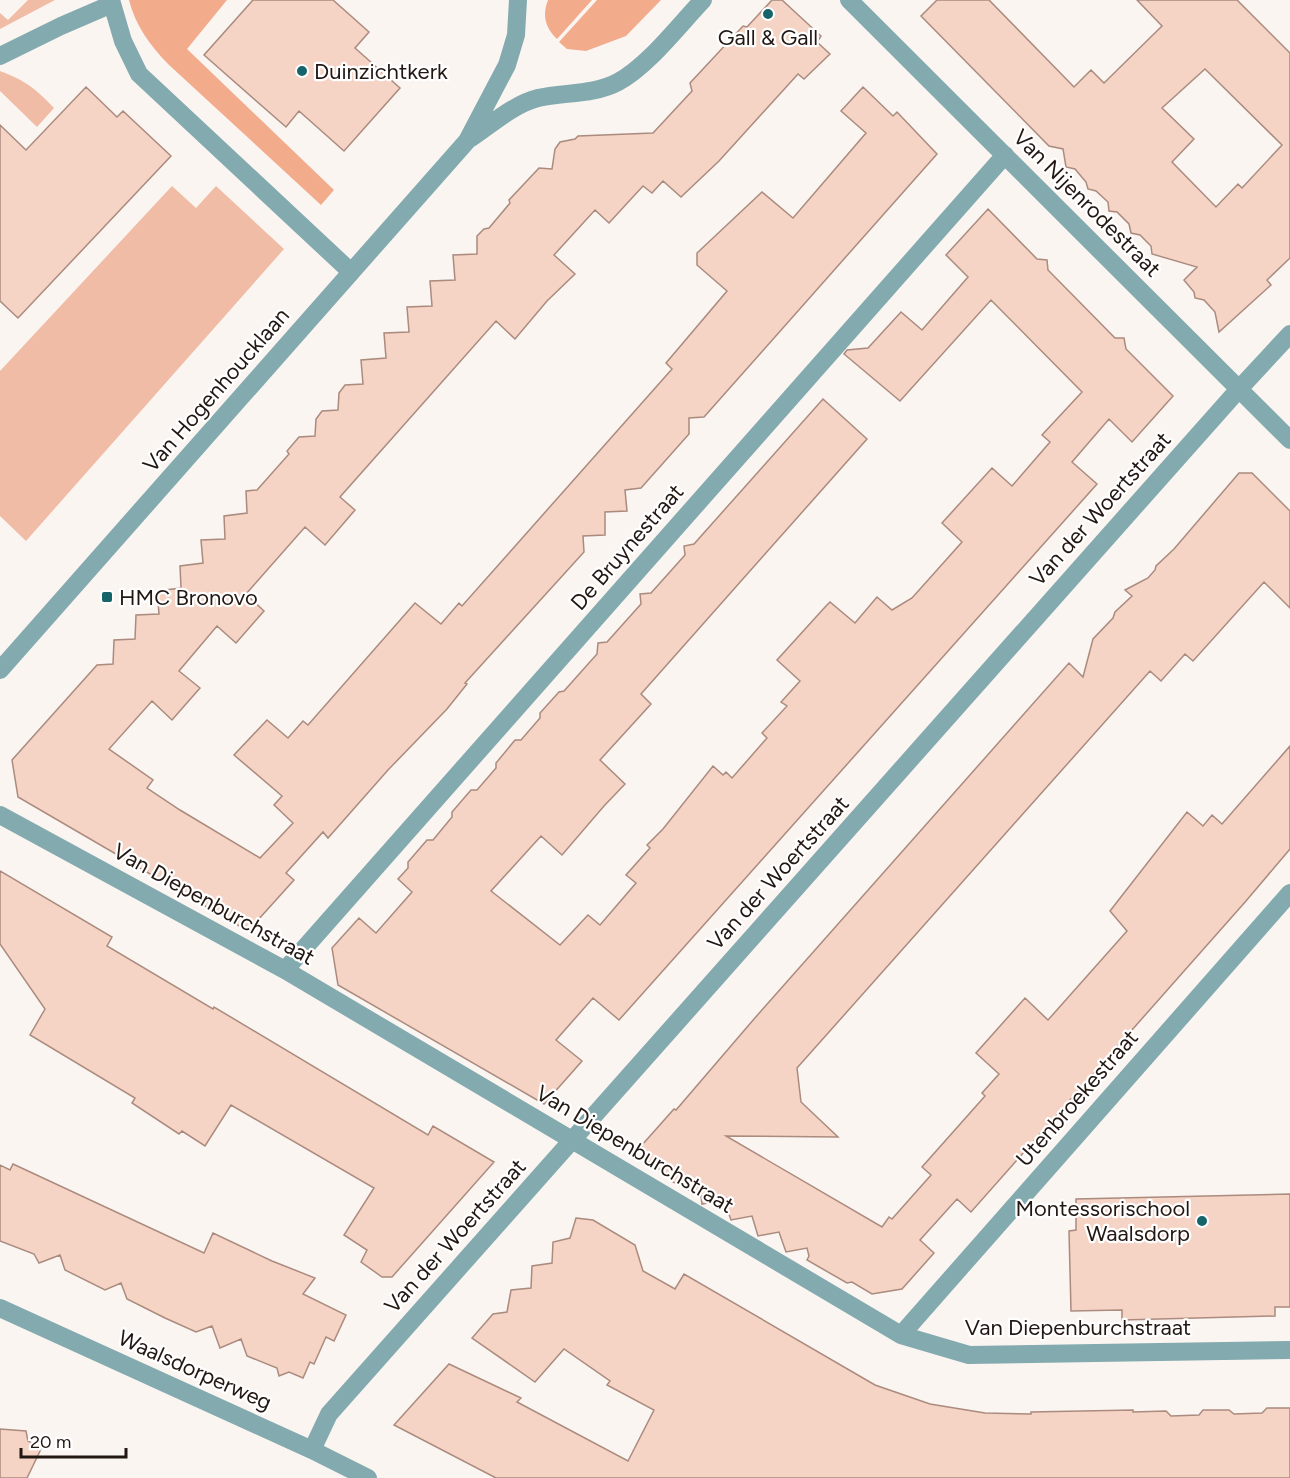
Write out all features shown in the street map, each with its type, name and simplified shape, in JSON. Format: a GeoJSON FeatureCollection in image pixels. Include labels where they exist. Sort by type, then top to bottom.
{"type":"FeatureCollection","features":[{"type":"Feature","properties":{"kind":"street","name":"Van Hogenhoucklaan"},"geometry":{"type":"LineString","coordinates":[[0,670],[467,141],[507,65],[516,35],[518,0]]}},
{"type":"Feature","properties":{"kind":"street","name":"Van Hogenhoucklaan"},"geometry":{"type":"LineString","coordinates":[[467,141],[513,110],[536,99],[601,89],[616,84],[634,73],[703,0]]}},
{"type":"Feature","properties":{"kind":"street","name":"Van Nijenrodestraat"},"geometry":{"type":"LineString","coordinates":[[849,0],[1290,440]]}},
{"type":"Feature","properties":{"kind":"street"},"geometry":{"type":"LineString","coordinates":[[0,56],[111,2],[123,41],[139,74],[351,272]]}},
{"type":"Feature","properties":{"kind":"street","name":"De Bruynestraat"},"geometry":{"type":"LineString","coordinates":[[285,970],[1005,155]]}},
{"type":"Feature","properties":{"kind":"street","name":"Van der Woertstraat"},"geometry":{"type":"LineString","coordinates":[[312,1449],[329,1414],[1290,334]]}},
{"type":"Feature","properties":{"kind":"street","name":"Van Diepenburchstraat"},"geometry":{"type":"LineString","coordinates":[[0,815],[285,970],[901,1335],[969,1355],[1290,1350]]}},
{"type":"Feature","properties":{"kind":"street","name":"Utenbroekestraat"},"geometry":{"type":"LineString","coordinates":[[901,1335],[1290,893]]}},
{"type":"Feature","properties":{"kind":"street","name":"Waalsdorperweg"},"geometry":{"type":"LineString","coordinates":[[0,1308],[312,1449],[368,1478]]}},
{"type":"Feature","properties":{"kind":"shaded area"},"geometry":{"type":"Polygon","coordinates":[[[28,0],[55,0],[0,29],[0,13],[8,20],[28,0]]]}},
{"type":"Feature","properties":{"kind":"shaded area"},"geometry":{"type":"Polygon","coordinates":[[[129,0],[227,0],[187,49],[334,190],[321,205],[168,64],[144,35],[129,0]]]}},
{"type":"Feature","properties":{"kind":"shaded area"},"geometry":{"type":"Polygon","coordinates":[[[548,0],[592,0],[557,39],[546,21],[545,11],[548,0]]]}},
{"type":"Feature","properties":{"kind":"shaded area"},"geometry":{"type":"Polygon","coordinates":[[[597,0],[661,0],[626,36],[586,51],[567,49],[559,42],[597,0]]]}},
{"type":"Feature","properties":{"kind":"shaded area"},"geometry":{"type":"Polygon","coordinates":[[[0,71],[30,86],[54,108],[37,127],[0,91],[0,71]]]}},
{"type":"Feature","properties":{"kind":"shaded area"},"geometry":{"type":"Polygon","coordinates":[[[172,186],[196,208],[216,186],[284,249],[26,541],[0,516],[0,371],[172,186]]]}},
{"type":"Feature","properties":{"kind":"building","name":"Duinzichtkerk"},"geometry":{"type":"Polygon","coordinates":[[[253,0],[333,0],[369,32],[355,48],[400,88],[344,151],[299,111],[286,127],[204,55],[253,0]]]}},
{"type":"Feature","properties":{"kind":"building"},"geometry":{"type":"Polygon","coordinates":[[[772,0],[782,0],[821,36],[817,42],[830,54],[804,79],[798,74],[719,161],[681,197],[663,181],[652,193],[643,186],[609,223],[595,210],[554,255],[575,274],[547,301],[515,339],[496,321],[340,497],[355,510],[325,545],[305,527],[246,594],[264,611],[236,643],[217,626],[179,671],[200,688],[172,720],[152,701],[109,749],[153,780],[147,788],[260,858],[293,823],[274,805],[282,796],[234,755],[267,720],[288,738],[303,721],[308,725],[415,603],[441,624],[459,603],[462,606],[672,369],[666,363],[727,291],[697,265],[697,253],[762,192],[793,218],[866,133],[841,111],[863,87],[893,116],[897,112],[937,154],[704,417],[689,418],[689,434],[641,488],[625,490],[627,511],[605,512],[605,535],[583,536],[584,552],[465,683],[467,684],[447,709],[388,770],[328,838],[323,832],[286,873],[294,880],[248,931],[18,797],[12,760],[97,665],[113,664],[114,640],[135,639],[136,615],[159,614],[157,591],[181,588],[180,566],[203,563],[201,540],[225,539],[224,516],[247,513],[246,491],[257,490],[289,454],[287,451],[299,437],[315,436],[316,419],[322,411],[338,410],[339,393],[345,385],[363,384],[361,360],[386,358],[384,333],[409,332],[407,307],[432,306],[430,281],[455,280],[453,255],[477,254],[477,236],[484,229],[489,228],[510,203],[509,200],[539,168],[552,169],[555,149],[560,142],[575,139],[578,136],[653,133],[692,91],[690,83],[743,26],[747,27],[772,0]]]}},
{"type":"Feature","properties":{"kind":"building"},"geometry":{"type":"Polygon","coordinates":[[[937,0],[989,0],[1074,87],[1091,70],[1104,83],[1162,26],[1137,0],[1237,0],[1290,53],[1290,258],[1267,280],[1271,285],[1219,332],[1215,312],[1204,300],[1195,298],[1194,292],[1184,280],[1197,267],[1152,254],[1151,246],[1140,235],[1131,233],[1129,224],[1117,212],[1109,211],[1108,202],[1096,191],[1088,189],[1086,182],[1075,169],[1066,167],[1063,149],[1049,146],[921,16],[937,0]],[[1205,69],[1162,108],[1194,139],[1172,162],[1216,207],[1238,184],[1242,188],[1282,145],[1205,69]]]}},
{"type":"Feature","properties":{"kind":"building"},"geometry":{"type":"Polygon","coordinates":[[[86,87],[117,117],[123,111],[171,156],[18,318],[0,301],[0,125],[26,150],[86,87]]]}},
{"type":"Feature","properties":{"kind":"building"},"geometry":{"type":"Polygon","coordinates":[[[988,209],[1037,259],[1047,260],[1048,270],[1115,338],[1124,338],[1126,349],[1173,396],[1132,442],[1109,419],[1072,462],[1097,484],[619,1020],[593,998],[556,1040],[582,1061],[544,1104],[338,985],[332,948],[359,918],[376,933],[412,892],[398,879],[408,868],[408,862],[427,840],[433,840],[452,817],[452,812],[471,790],[477,790],[496,768],[496,763],[515,740],[521,740],[540,718],[540,713],[559,692],[564,691],[597,654],[598,643],[607,642],[641,604],[640,594],[651,593],[685,555],[684,546],[694,544],[823,399],[867,439],[641,694],[651,704],[600,760],[625,784],[562,855],[541,836],[491,891],[560,945],[588,915],[600,925],[636,883],[626,875],[650,848],[647,845],[663,829],[713,766],[723,775],[726,772],[732,778],[767,738],[762,733],[787,706],[781,702],[800,681],[777,660],[826,606],[830,602],[855,623],[877,597],[892,610],[912,598],[962,542],[942,523],[992,468],[1012,486],[1050,442],[1042,435],[1082,392],[991,300],[900,401],[844,354],[847,350],[868,348],[901,312],[922,330],[968,277],[946,255],[988,209]]]}},
{"type":"Feature","properties":{"kind":"building"},"geometry":{"type":"Polygon","coordinates":[[[1239,473],[1252,473],[1290,511],[1290,608],[1264,582],[1193,661],[1185,654],[1161,681],[1150,671],[797,1068],[801,1102],[838,1137],[726,1136],[882,1227],[931,1175],[922,1167],[985,1096],[982,1093],[999,1074],[976,1053],[1025,998],[1048,1020],[1127,931],[1110,911],[1187,812],[1203,826],[1212,815],[1222,824],[1290,746],[1290,849],[1246,901],[971,1212],[957,1199],[920,1240],[934,1253],[902,1289],[872,1294],[852,1282],[847,1283],[807,1260],[809,1256],[807,1248],[786,1252],[779,1232],[758,1236],[752,1216],[731,1220],[724,1200],[702,1204],[701,1196],[673,1182],[672,1177],[645,1160],[642,1145],[674,1109],[676,1110],[1069,663],[1083,677],[1093,639],[1113,618],[1115,612],[1132,596],[1125,590],[1148,578],[1156,566],[1174,549],[1239,473]]]}},
{"type":"Feature","properties":{"kind":"building"},"geometry":{"type":"Polygon","coordinates":[[[0,871],[112,937],[107,946],[213,1009],[214,1007],[428,1135],[433,1126],[494,1162],[392,1277],[382,1277],[361,1262],[367,1250],[344,1235],[374,1188],[231,1105],[205,1146],[182,1131],[179,1134],[132,1103],[135,1098],[30,1035],[45,1009],[0,944],[0,871]]]}},
{"type":"Feature","properties":{"kind":"building"},"geometry":{"type":"Polygon","coordinates":[[[13,1164],[204,1253],[213,1233],[272,1261],[315,1278],[303,1294],[346,1315],[334,1341],[326,1337],[314,1364],[310,1362],[303,1378],[289,1372],[279,1376],[277,1368],[247,1356],[241,1339],[220,1348],[212,1326],[196,1332],[165,1318],[127,1299],[121,1283],[105,1290],[65,1270],[60,1255],[39,1263],[34,1254],[0,1241],[0,1165],[10,1170],[13,1164]]]}},
{"type":"Feature","properties":{"kind":"building"},"geometry":{"type":"Polygon","coordinates":[[[1290,1194],[1290,1307],[1275,1307],[1275,1316],[1122,1320],[1122,1310],[1071,1311],[1069,1231],[1076,1230],[1076,1199],[1290,1194]]]}},
{"type":"Feature","properties":{"kind":"building"},"geometry":{"type":"Polygon","coordinates":[[[576,1218],[593,1220],[635,1245],[643,1271],[675,1289],[684,1274],[875,1385],[930,1404],[985,1413],[1031,1414],[1031,1412],[1133,1410],[1133,1412],[1166,1411],[1171,1416],[1199,1415],[1203,1410],[1229,1410],[1234,1414],[1262,1413],[1267,1408],[1290,1408],[1290,1478],[496,1478],[394,1425],[449,1364],[521,1398],[517,1402],[628,1461],[654,1410],[607,1385],[610,1381],[564,1349],[535,1382],[472,1338],[493,1314],[507,1312],[511,1290],[531,1288],[532,1266],[552,1263],[553,1242],[570,1238],[576,1218]]]}},
{"type":"Feature","properties":{"kind":"building"},"geometry":{"type":"Polygon","coordinates":[[[0,1429],[26,1431],[28,1441],[42,1447],[27,1478],[0,1478],[0,1429]]]}},
{"type":"Feature","properties":{"kind":"place","name":"Gall & Gall"},"geometry":{"type":"Point","coordinates":[768,14]}},
{"type":"Feature","properties":{"kind":"place","name":"Duinzichtkerk"},"geometry":{"type":"Point","coordinates":[302,71]}},
{"type":"Feature","properties":{"kind":"place","name":"HMC Bronovo"},"geometry":{"type":"Point","coordinates":[107,597]}},
{"type":"Feature","properties":{"kind":"place","name":"Montessorischool Waalsdorp"},"geometry":{"type":"Point","coordinates":[1202,1221]}}]}
